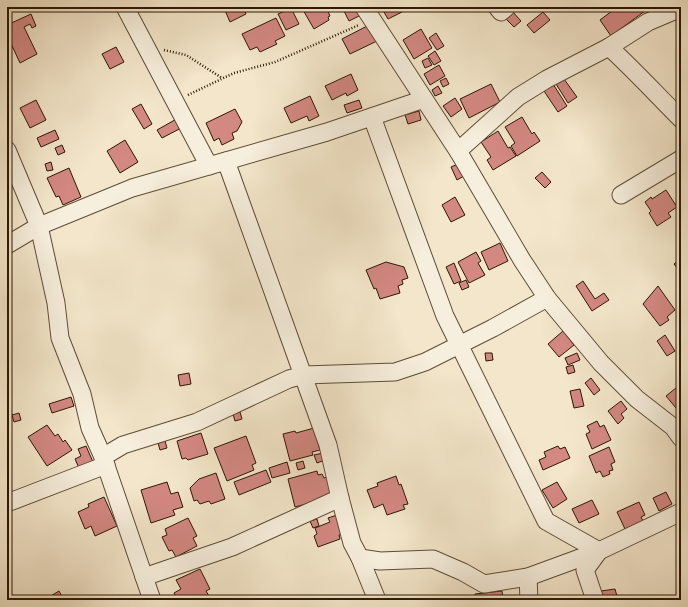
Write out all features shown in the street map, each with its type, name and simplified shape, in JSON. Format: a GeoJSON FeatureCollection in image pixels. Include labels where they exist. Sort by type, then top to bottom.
{"type":"FeatureCollection","features":[{"type":"Feature","properties":{"kind":"street"},"geometry":{"type":"LineString","coordinates":[[125,7],[209,166]]}},
{"type":"Feature","properties":{"kind":"street"},"geometry":{"type":"LineString","coordinates":[[498,7],[501,12],[507,7]]}},
{"type":"Feature","properties":{"kind":"street"},"geometry":{"type":"LineString","coordinates":[[458,151],[518,96],[547,79],[609,47],[648,22],[668,12],[681,8]]}},
{"type":"Feature","properties":{"kind":"street"},"geometry":{"type":"LineString","coordinates":[[368,13],[458,151],[522,260],[547,298],[601,363],[637,399],[673,428],[681,438]]}},
{"type":"Feature","properties":{"kind":"street"},"geometry":{"type":"LineString","coordinates":[[609,47],[636,72],[681,119]]}},
{"type":"Feature","properties":{"kind":"street"},"geometry":{"type":"LineString","coordinates":[[7,245],[39,226],[132,188],[327,132],[424,99]]}},
{"type":"Feature","properties":{"kind":"street"},"geometry":{"type":"LineString","coordinates":[[372,117],[445,316],[546,521],[599,551]]}},
{"type":"Feature","properties":{"kind":"street"},"geometry":{"type":"LineString","coordinates":[[7,150],[39,226],[56,304],[60,338],[82,394],[90,428],[104,461],[152,600]]}},
{"type":"Feature","properties":{"kind":"street"},"geometry":{"type":"LineString","coordinates":[[621,195],[681,159]]}},
{"type":"Feature","properties":{"kind":"street"},"geometry":{"type":"LineString","coordinates":[[226,161],[328,445],[352,542],[377,600]]}},
{"type":"Feature","properties":{"kind":"street"},"geometry":{"type":"LineString","coordinates":[[7,503],[104,461],[122,445],[197,422],[271,386],[289,379],[304,375],[396,372],[425,362],[547,298]]}},
{"type":"Feature","properties":{"kind":"street"},"geometry":{"type":"LineString","coordinates":[[144,577],[232,547],[340,498]]}},
{"type":"Feature","properties":{"kind":"street"},"geometry":{"type":"LineString","coordinates":[[360,558],[380,561],[433,559],[463,572],[484,584],[528,577],[599,551],[681,512]]}},
{"type":"Feature","properties":{"kind":"street"},"geometry":{"type":"LineString","coordinates":[[595,600],[585,570],[599,551]]}},
{"type":"Feature","properties":{"kind":"street"},"geometry":{"type":"LineString","coordinates":[[528,577],[529,600]]}},
{"type":"Feature","properties":{"kind":"path"},"geometry":{"type":"LineString","coordinates":[[174,100],[234,73],[275,62],[368,13]]}},
{"type":"Feature","properties":{"kind":"path"},"geometry":{"type":"LineString","coordinates":[[146,47],[186,55],[222,78]]}},
{"type":"Feature","properties":{"kind":"building"},"geometry":{"type":"Polygon","coordinates":[[[243,7],[246,14],[230,22],[224,8],[243,7]]]}},
{"type":"Feature","properties":{"kind":"building"},"geometry":{"type":"Polygon","coordinates":[[[307,7],[326,7],[330,16],[328,17],[329,20],[314,29],[303,10],[307,7]]]}},
{"type":"Feature","properties":{"kind":"building"},"geometry":{"type":"Polygon","coordinates":[[[342,7],[359,7],[363,14],[349,21],[342,7]]]}},
{"type":"Feature","properties":{"kind":"building"},"geometry":{"type":"Polygon","coordinates":[[[381,7],[399,7],[402,12],[388,19],[381,7]]]}},
{"type":"Feature","properties":{"kind":"building"},"geometry":{"type":"Polygon","coordinates":[[[615,7],[649,8],[611,36],[600,20],[616,8],[615,7]]]}},
{"type":"Feature","properties":{"kind":"building"},"geometry":{"type":"Polygon","coordinates":[[[291,8],[299,24],[286,30],[278,14],[291,8]]]}},
{"type":"Feature","properties":{"kind":"building"},"geometry":{"type":"Polygon","coordinates":[[[512,11],[521,21],[514,27],[505,18],[512,11]]]}},
{"type":"Feature","properties":{"kind":"building"},"geometry":{"type":"Polygon","coordinates":[[[543,12],[550,20],[534,33],[527,25],[543,12]]]}},
{"type":"Feature","properties":{"kind":"building"},"geometry":{"type":"Polygon","coordinates":[[[31,14],[36,26],[32,28],[30,24],[24,27],[37,54],[20,63],[7,35],[7,25],[31,14]]]}},
{"type":"Feature","properties":{"kind":"building"},"geometry":{"type":"Polygon","coordinates":[[[276,18],[285,36],[275,41],[277,44],[260,52],[257,47],[250,50],[242,34],[276,18]]]}},
{"type":"Feature","properties":{"kind":"building"},"geometry":{"type":"Polygon","coordinates":[[[369,25],[377,41],[350,54],[342,39],[369,25]]]}},
{"type":"Feature","properties":{"kind":"building"},"geometry":{"type":"Polygon","coordinates":[[[421,29],[432,48],[414,59],[403,40],[421,29]]]}},
{"type":"Feature","properties":{"kind":"building"},"geometry":{"type":"Polygon","coordinates":[[[436,33],[444,46],[437,50],[429,38],[436,33]]]}},
{"type":"Feature","properties":{"kind":"building"},"geometry":{"type":"Polygon","coordinates":[[[116,47],[124,62],[110,69],[102,54],[116,47]]]}},
{"type":"Feature","properties":{"kind":"building"},"geometry":{"type":"Polygon","coordinates":[[[435,51],[441,61],[434,65],[428,56],[435,51]]]}},
{"type":"Feature","properties":{"kind":"building"},"geometry":{"type":"Polygon","coordinates":[[[428,58],[432,65],[425,68],[422,61],[428,58]]]}},
{"type":"Feature","properties":{"kind":"building"},"geometry":{"type":"Polygon","coordinates":[[[439,65],[445,76],[430,85],[424,74],[439,65]]]}},
{"type":"Feature","properties":{"kind":"building"},"geometry":{"type":"Polygon","coordinates":[[[351,74],[358,90],[347,96],[346,93],[332,100],[325,86],[351,74]]]}},
{"type":"Feature","properties":{"kind":"building"},"geometry":{"type":"Polygon","coordinates":[[[446,78],[449,84],[443,87],[440,81],[446,78]]]}},
{"type":"Feature","properties":{"kind":"building"},"geometry":{"type":"Polygon","coordinates":[[[564,79],[577,97],[568,103],[556,84],[564,79]]]}},
{"type":"Feature","properties":{"kind":"building"},"geometry":{"type":"Polygon","coordinates":[[[491,84],[500,102],[469,118],[460,99],[491,84]]]}},
{"type":"Feature","properties":{"kind":"building"},"geometry":{"type":"Polygon","coordinates":[[[553,84],[567,106],[558,112],[544,91],[553,84]]]}},
{"type":"Feature","properties":{"kind":"building"},"geometry":{"type":"Polygon","coordinates":[[[438,86],[442,93],[435,96],[432,90],[438,86]]]}},
{"type":"Feature","properties":{"kind":"building"},"geometry":{"type":"Polygon","coordinates":[[[310,96],[319,116],[309,121],[307,116],[291,123],[284,108],[310,96]]]}},
{"type":"Feature","properties":{"kind":"building"},"geometry":{"type":"Polygon","coordinates":[[[455,98],[462,109],[451,117],[443,106],[455,98]]]}},
{"type":"Feature","properties":{"kind":"building"},"geometry":{"type":"Polygon","coordinates":[[[36,100],[46,120],[30,128],[20,108],[36,100]]]}},
{"type":"Feature","properties":{"kind":"building"},"geometry":{"type":"Polygon","coordinates":[[[359,100],[362,108],[347,113],[344,105],[359,100]]]}},
{"type":"Feature","properties":{"kind":"building"},"geometry":{"type":"Polygon","coordinates":[[[141,104],[152,124],[144,129],[132,109],[141,104]]]}},
{"type":"Feature","properties":{"kind":"building"},"geometry":{"type":"Polygon","coordinates":[[[235,109],[242,122],[237,131],[232,133],[234,139],[222,145],[219,138],[214,141],[206,123],[235,109]]]}},
{"type":"Feature","properties":{"kind":"building"},"geometry":{"type":"Polygon","coordinates":[[[419,111],[421,120],[408,124],[405,115],[419,111]]]}},
{"type":"Feature","properties":{"kind":"building"},"geometry":{"type":"Polygon","coordinates":[[[180,117],[185,126],[162,138],[157,130],[180,117]]]}},
{"type":"Feature","properties":{"kind":"building"},"geometry":{"type":"Polygon","coordinates":[[[522,117],[532,134],[534,132],[540,141],[517,156],[511,146],[515,143],[505,127],[522,117]]]}},
{"type":"Feature","properties":{"kind":"building"},"geometry":{"type":"Polygon","coordinates":[[[55,130],[59,139],[41,147],[37,138],[55,130]]]}},
{"type":"Feature","properties":{"kind":"building"},"geometry":{"type":"Polygon","coordinates":[[[498,131],[508,148],[510,147],[516,156],[493,170],[487,160],[491,157],[481,142],[498,131]]]}},
{"type":"Feature","properties":{"kind":"building"},"geometry":{"type":"Polygon","coordinates":[[[125,140],[138,162],[120,173],[107,151],[125,140]]]}},
{"type":"Feature","properties":{"kind":"building"},"geometry":{"type":"Polygon","coordinates":[[[62,145],[65,152],[58,155],[55,148],[62,145]]]}},
{"type":"Feature","properties":{"kind":"building"},"geometry":{"type":"Polygon","coordinates":[[[51,162],[53,170],[47,171],[45,164],[51,162]]]}},
{"type":"Feature","properties":{"kind":"building"},"geometry":{"type":"Polygon","coordinates":[[[458,164],[464,176],[457,180],[451,167],[458,164]]]}},
{"type":"Feature","properties":{"kind":"building"},"geometry":{"type":"Polygon","coordinates":[[[69,168],[81,197],[63,205],[59,196],[56,197],[47,178],[69,168]]]}},
{"type":"Feature","properties":{"kind":"building"},"geometry":{"type":"Polygon","coordinates":[[[542,172],[551,182],[545,188],[535,178],[542,172]]]}},
{"type":"Feature","properties":{"kind":"building"},"geometry":{"type":"Polygon","coordinates":[[[666,190],[677,207],[668,213],[671,217],[657,226],[649,213],[651,211],[645,202],[651,197],[652,199],[666,190]]]}},
{"type":"Feature","properties":{"kind":"building"},"geometry":{"type":"Polygon","coordinates":[[[455,197],[465,215],[451,222],[442,205],[455,197]]]}},
{"type":"Feature","properties":{"kind":"building"},"geometry":{"type":"Polygon","coordinates":[[[500,243],[508,261],[489,270],[481,252],[500,243]]]}},
{"type":"Feature","properties":{"kind":"building"},"geometry":{"type":"Polygon","coordinates":[[[476,252],[481,261],[478,263],[485,275],[469,283],[458,262],[476,252]]]}},
{"type":"Feature","properties":{"kind":"building"},"geometry":{"type":"Polygon","coordinates":[[[681,259],[681,273],[674,264],[681,259]]]}},
{"type":"Feature","properties":{"kind":"building"},"geometry":{"type":"Polygon","coordinates":[[[386,262],[404,267],[408,278],[402,280],[403,284],[398,286],[400,293],[380,299],[366,270],[386,262]]]}},
{"type":"Feature","properties":{"kind":"building"},"geometry":{"type":"Polygon","coordinates":[[[454,263],[461,281],[454,284],[446,267],[454,263]]]}},
{"type":"Feature","properties":{"kind":"building"},"geometry":{"type":"Polygon","coordinates":[[[466,280],[469,287],[462,290],[459,283],[466,280]]]}},
{"type":"Feature","properties":{"kind":"building"},"geometry":{"type":"Polygon","coordinates":[[[583,281],[595,299],[604,293],[609,300],[592,311],[576,286],[583,281]]]}},
{"type":"Feature","properties":{"kind":"building"},"geometry":{"type":"Polygon","coordinates":[[[658,286],[675,310],[667,317],[669,320],[660,326],[643,304],[658,286]]]}},
{"type":"Feature","properties":{"kind":"building"},"geometry":{"type":"Polygon","coordinates":[[[563,331],[574,345],[559,357],[548,344],[563,331]]]}},
{"type":"Feature","properties":{"kind":"building"},"geometry":{"type":"Polygon","coordinates":[[[665,335],[675,351],[667,356],[657,341],[665,335]]]}},
{"type":"Feature","properties":{"kind":"building"},"geometry":{"type":"Polygon","coordinates":[[[485,353],[492,353],[493,360],[486,361],[485,353]]]}},
{"type":"Feature","properties":{"kind":"building"},"geometry":{"type":"Polygon","coordinates":[[[577,353],[580,360],[568,365],[565,358],[577,353]]]}},
{"type":"Feature","properties":{"kind":"building"},"geometry":{"type":"Polygon","coordinates":[[[573,365],[575,372],[568,374],[566,367],[573,365]]]}},
{"type":"Feature","properties":{"kind":"building"},"geometry":{"type":"Polygon","coordinates":[[[189,373],[191,384],[180,386],[178,375],[189,373]]]}},
{"type":"Feature","properties":{"kind":"building"},"geometry":{"type":"Polygon","coordinates":[[[591,378],[600,390],[594,395],[585,383],[591,378]]]}},
{"type":"Feature","properties":{"kind":"building"},"geometry":{"type":"Polygon","coordinates":[[[676,388],[681,395],[681,414],[666,396],[676,388]]]}},
{"type":"Feature","properties":{"kind":"building"},"geometry":{"type":"Polygon","coordinates":[[[580,389],[584,406],[574,408],[570,391],[580,389]]]}},
{"type":"Feature","properties":{"kind":"building"},"geometry":{"type":"Polygon","coordinates":[[[71,397],[74,406],[52,413],[49,404],[71,397]]]}},
{"type":"Feature","properties":{"kind":"building"},"geometry":{"type":"Polygon","coordinates":[[[621,401],[627,409],[621,414],[624,418],[618,424],[608,411],[621,401]]]}},
{"type":"Feature","properties":{"kind":"building"},"geometry":{"type":"Polygon","coordinates":[[[240,412],[242,419],[235,421],[233,414],[240,412]]]}},
{"type":"Feature","properties":{"kind":"building"},"geometry":{"type":"Polygon","coordinates":[[[19,413],[21,420],[14,422],[12,415],[19,413]]]}},
{"type":"Feature","properties":{"kind":"building"},"geometry":{"type":"Polygon","coordinates":[[[597,421],[600,427],[604,425],[611,440],[592,449],[586,434],[590,432],[587,426],[597,421]]]}},
{"type":"Feature","properties":{"kind":"building"},"geometry":{"type":"Polygon","coordinates":[[[47,425],[55,436],[58,434],[63,442],[65,440],[72,450],[47,466],[28,437],[47,425]]]}},
{"type":"Feature","properties":{"kind":"building"},"geometry":{"type":"Polygon","coordinates":[[[314,428],[320,450],[312,452],[313,455],[290,461],[283,434],[295,431],[296,433],[314,428]]]}},
{"type":"Feature","properties":{"kind":"building"},"geometry":{"type":"Polygon","coordinates":[[[201,433],[208,454],[188,460],[186,458],[182,459],[177,441],[201,433]]]}},
{"type":"Feature","properties":{"kind":"building"},"geometry":{"type":"Polygon","coordinates":[[[246,436],[256,463],[252,465],[254,470],[227,481],[214,448],[246,436]]]}},
{"type":"Feature","properties":{"kind":"building"},"geometry":{"type":"Polygon","coordinates":[[[165,441],[167,448],[160,450],[158,443],[165,441]]]}},
{"type":"Feature","properties":{"kind":"building"},"geometry":{"type":"Polygon","coordinates":[[[86,446],[93,462],[79,468],[75,459],[81,456],[78,449],[86,446]]]}},
{"type":"Feature","properties":{"kind":"building"},"geometry":{"type":"Polygon","coordinates":[[[558,446],[560,449],[565,447],[570,458],[543,470],[539,460],[546,457],[544,452],[558,446]]]}},
{"type":"Feature","properties":{"kind":"building"},"geometry":{"type":"Polygon","coordinates":[[[609,447],[615,462],[611,464],[613,470],[609,471],[610,474],[603,477],[600,471],[596,473],[589,456],[609,447]]]}},
{"type":"Feature","properties":{"kind":"building"},"geometry":{"type":"Polygon","coordinates":[[[323,453],[325,460],[317,463],[314,455],[323,453]]]}},
{"type":"Feature","properties":{"kind":"building"},"geometry":{"type":"Polygon","coordinates":[[[303,461],[305,468],[298,470],[296,463],[303,461]]]}},
{"type":"Feature","properties":{"kind":"building"},"geometry":{"type":"Polygon","coordinates":[[[287,462],[290,473],[272,478],[269,468],[287,462]]]}},
{"type":"Feature","properties":{"kind":"building"},"geometry":{"type":"Polygon","coordinates":[[[266,470],[271,482],[239,495],[234,482],[266,470]]]}},
{"type":"Feature","properties":{"kind":"building"},"geometry":{"type":"Polygon","coordinates":[[[317,471],[318,475],[322,474],[324,478],[327,477],[332,497],[295,507],[288,479],[317,471]]]}},
{"type":"Feature","properties":{"kind":"building"},"geometry":{"type":"Polygon","coordinates":[[[216,473],[225,499],[211,504],[209,501],[200,504],[197,500],[194,501],[190,488],[199,479],[216,473]]]}},
{"type":"Feature","properties":{"kind":"building"},"geometry":{"type":"Polygon","coordinates":[[[396,476],[399,485],[401,484],[408,504],[403,505],[405,509],[387,515],[383,504],[374,508],[367,490],[378,486],[377,483],[396,476]]]}},
{"type":"Feature","properties":{"kind":"building"},"geometry":{"type":"Polygon","coordinates":[[[167,482],[171,494],[178,492],[183,507],[173,510],[175,515],[151,523],[141,490],[167,482]]]}},
{"type":"Feature","properties":{"kind":"building"},"geometry":{"type":"Polygon","coordinates":[[[557,482],[567,499],[553,508],[542,490],[557,482]]]}},
{"type":"Feature","properties":{"kind":"building"},"geometry":{"type":"Polygon","coordinates":[[[666,492],[672,504],[659,511],[653,498],[666,492]]]}},
{"type":"Feature","properties":{"kind":"building"},"geometry":{"type":"Polygon","coordinates":[[[104,497],[117,526],[95,536],[91,526],[85,529],[78,512],[89,507],[88,504],[104,497]]]}},
{"type":"Feature","properties":{"kind":"building"},"geometry":{"type":"Polygon","coordinates":[[[592,500],[599,514],[579,523],[572,509],[592,500]]]}},
{"type":"Feature","properties":{"kind":"building"},"geometry":{"type":"Polygon","coordinates":[[[639,502],[645,515],[641,517],[643,521],[625,529],[617,512],[639,502]]]}},
{"type":"Feature","properties":{"kind":"building"},"geometry":{"type":"Polygon","coordinates":[[[337,515],[344,533],[339,535],[340,539],[318,547],[314,536],[317,534],[315,528],[330,522],[328,518],[337,515]]]}},
{"type":"Feature","properties":{"kind":"building"},"geometry":{"type":"Polygon","coordinates":[[[188,518],[197,536],[193,538],[197,546],[176,557],[172,550],[169,551],[162,537],[167,535],[165,529],[188,518]]]}},
{"type":"Feature","properties":{"kind":"building"},"geometry":{"type":"Polygon","coordinates":[[[317,519],[319,526],[313,528],[310,521],[317,519]]]}},
{"type":"Feature","properties":{"kind":"building"},"geometry":{"type":"Polygon","coordinates":[[[200,569],[210,589],[206,591],[209,596],[205,598],[205,600],[178,600],[174,593],[181,589],[176,580],[200,569]]]}},
{"type":"Feature","properties":{"kind":"building"},"geometry":{"type":"Polygon","coordinates":[[[615,589],[618,600],[603,600],[601,591],[615,589]]]}},
{"type":"Feature","properties":{"kind":"building"},"geometry":{"type":"Polygon","coordinates":[[[59,591],[64,600],[44,600],[59,591]]]}},
{"type":"Feature","properties":{"kind":"building"},"geometry":{"type":"Polygon","coordinates":[[[502,591],[503,599],[476,600],[475,594],[502,591]]]}}]}
